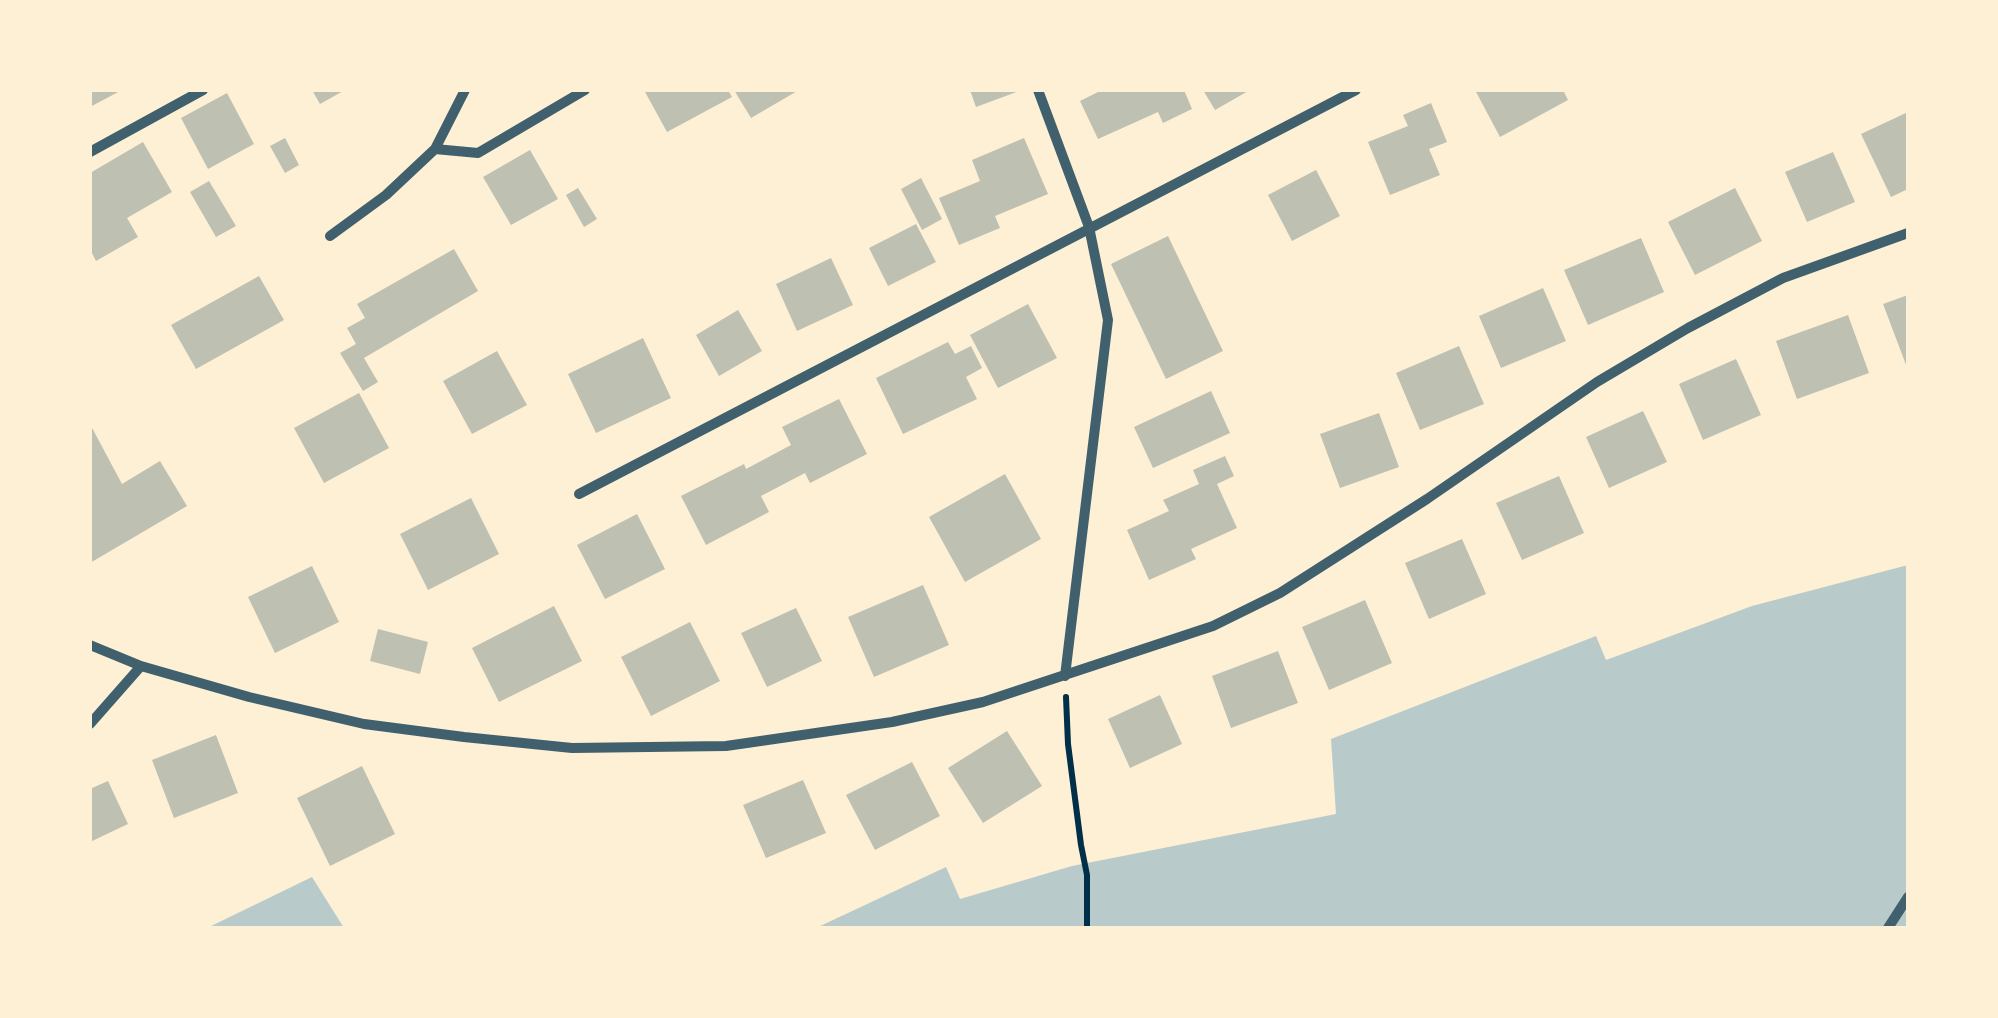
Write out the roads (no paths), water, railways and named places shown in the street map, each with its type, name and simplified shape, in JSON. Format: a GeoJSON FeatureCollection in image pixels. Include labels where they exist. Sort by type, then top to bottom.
{"type":"FeatureCollection","features":[{"type":"Feature","properties":{"kind":"street"},"geometry":{"type":"LineString","coordinates":[[90,152],[203,90]]}},
{"type":"Feature","properties":{"kind":"street"},"geometry":{"type":"LineString","coordinates":[[330,236],[386,195],[436,148],[465,90]]}},
{"type":"Feature","properties":{"kind":"street"},"geometry":{"type":"LineString","coordinates":[[436,148],[478,153],[585,90]]}},
{"type":"Feature","properties":{"kind":"street"},"geometry":{"type":"LineString","coordinates":[[1038,90],[1089,227],[1108,320],[1065,676]]}},
{"type":"Feature","properties":{"kind":"street"},"geometry":{"type":"LineString","coordinates":[[579,494],[1356,90]]}},
{"type":"Feature","properties":{"kind":"street"},"geometry":{"type":"LineString","coordinates":[[90,645],[141,666],[248,697],[364,724],[590,748],[726,746],[892,722],[983,702],[1213,626],[1280,593],[1428,499],[1597,382],[1688,328],[1784,278],[1908,233]]}},
{"type":"Feature","properties":{"kind":"street"},"geometry":{"type":"LineString","coordinates":[[90,724],[141,666]]}},
{"type":"Feature","properties":{"kind":"street"},"geometry":{"type":"LineString","coordinates":[[1888,928],[1908,897]]}}]}
